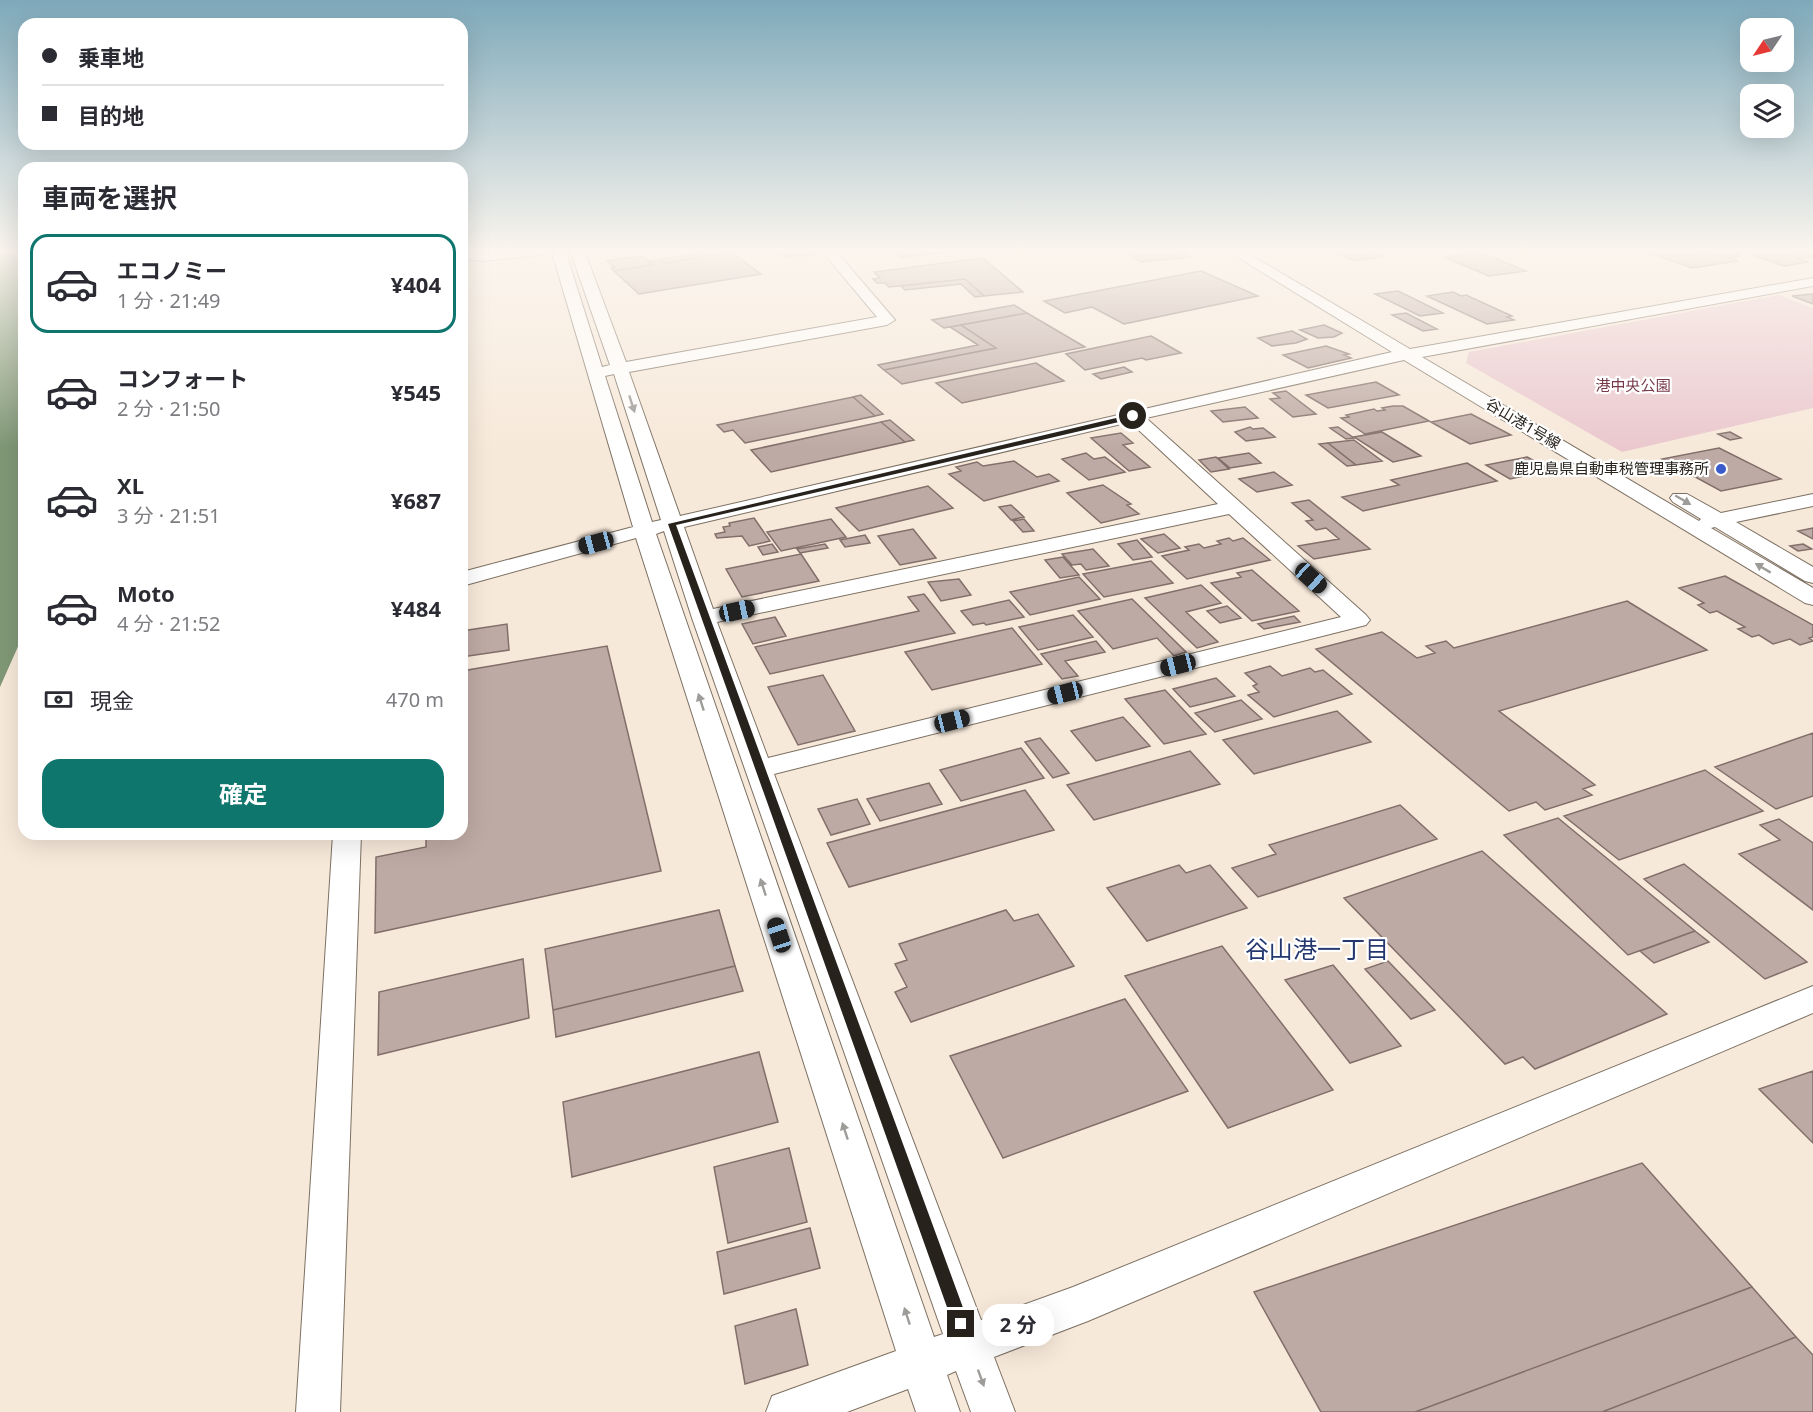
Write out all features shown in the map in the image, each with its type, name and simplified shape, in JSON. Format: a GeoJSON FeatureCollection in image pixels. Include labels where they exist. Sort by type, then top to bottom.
{"type":"FeatureCollection","features":[{"type":"Feature","properties":{"kind":"street"},"geometry":{"type":"LineString","coordinates":[[585,316],[672,524],[704,618],[993,1412]]}},
{"type":"Feature","properties":{"kind":"street"},"geometry":{"type":"LineString","coordinates":[[594,316],[644,530],[938,1412]]}},
{"type":"Feature","properties":{"kind":"street"},"geometry":{"type":"LineString","coordinates":[[608,371],[887,320],[884,316]]}},
{"type":"Feature","properties":{"kind":"street","name":"谷山港1号線"},"geometry":{"type":"LineString","coordinates":[[1343,316],[1813,598]]}},
{"type":"Feature","properties":{"kind":"street","name":"谷山港1号線"},"geometry":{"type":"LineString","coordinates":[[1364,316],[1813,576]]}},
{"type":"Feature","properties":{"kind":"street"},"geometry":{"type":"LineString","coordinates":[[468,577],[644,530],[1133,416],[1407,354],[1622,316]]}},
{"type":"Feature","properties":{"kind":"street"},"geometry":{"type":"LineString","coordinates":[[760,769],[1358,620],[1133,416]]}},
{"type":"Feature","properties":{"kind":"street"},"geometry":{"type":"LineString","coordinates":[[1691,525],[1813,500]]}},
{"type":"Feature","properties":{"kind":"street"},"geometry":{"type":"LineString","coordinates":[[704,618],[1233,507]]}},
{"type":"Feature","properties":{"kind":"street"},"geometry":{"type":"LineString","coordinates":[[318,1412],[347,840]]}},
{"type":"Feature","properties":{"kind":"street"},"geometry":{"type":"LineString","coordinates":[[788,1412],[1073,1307],[1813,999]]}},
{"type":"Feature","properties":{"kind":"green space","name":"港中央公園"},"geometry":{"type":"Polygon","coordinates":[[[1665,316],[1813,316],[1813,408],[1622,452],[1466,363],[1469,352],[1665,316]]]}},
{"type":"Feature","properties":{"kind":"shaded area"},"geometry":{"type":"Polygon","coordinates":[[[0,316],[18,316],[18,646],[0,687],[0,316]]]}},
{"type":"Feature","properties":{"kind":"building"},"geometry":{"type":"Polygon","coordinates":[[[954,316],[1011,316],[944,328],[932,320],[954,316]]]}},
{"type":"Feature","properties":{"kind":"building"},"geometry":{"type":"Polygon","coordinates":[[[1011,316],[1032,316],[1085,347],[902,384],[884,370],[996,348],[961,325],[1011,316]]]}},
{"type":"Feature","properties":{"kind":"building"},"geometry":{"type":"Polygon","coordinates":[[[1109,316],[1163,316],[1124,324],[1109,316]]]}},
{"type":"Feature","properties":{"kind":"building"},"geometry":{"type":"Polygon","coordinates":[[[1394,316],[1412,316],[1437,329],[1423,331],[1394,316]]]}},
{"type":"Feature","properties":{"kind":"building"},"geometry":{"type":"Polygon","coordinates":[[[1470,316],[1512,316],[1507,317],[1514,320],[1487,324],[1470,316]]]}},
{"type":"Feature","properties":{"kind":"building"},"geometry":{"type":"Polygon","coordinates":[[[961,325],[996,348],[884,370],[878,365],[978,345],[950,327],[961,325]]]}},
{"type":"Feature","properties":{"kind":"building"},"geometry":{"type":"Polygon","coordinates":[[[1324,325],[1342,333],[1334,337],[1318,338],[1300,330],[1324,325]]]}},
{"type":"Feature","properties":{"kind":"building"},"geometry":{"type":"Polygon","coordinates":[[[1292,331],[1307,339],[1272,346],[1258,338],[1292,331]]]}},
{"type":"Feature","properties":{"kind":"building"},"geometry":{"type":"Polygon","coordinates":[[[1151,336],[1181,353],[1146,360],[1142,358],[1085,370],[1066,354],[1151,336]]]}},
{"type":"Feature","properties":{"kind":"building"},"geometry":{"type":"Polygon","coordinates":[[[1326,346],[1349,354],[1344,355],[1351,358],[1308,368],[1283,355],[1326,346]]]}},
{"type":"Feature","properties":{"kind":"building"},"geometry":{"type":"Polygon","coordinates":[[[1036,363],[1064,381],[962,403],[936,383],[1036,363]]]}},
{"type":"Feature","properties":{"kind":"building"},"geometry":{"type":"Polygon","coordinates":[[[1124,367],[1132,372],[1101,379],[1093,374],[1124,367]]]}},
{"type":"Feature","properties":{"kind":"building"},"geometry":{"type":"Polygon","coordinates":[[[1376,382],[1399,395],[1328,408],[1306,395],[1376,382]]]}},
{"type":"Feature","properties":{"kind":"building"},"geometry":{"type":"Polygon","coordinates":[[[1286,391],[1316,414],[1293,417],[1270,399],[1280,398],[1273,393],[1286,391]]]}},
{"type":"Feature","properties":{"kind":"building"},"geometry":{"type":"Polygon","coordinates":[[[861,395],[883,414],[875,416],[853,397],[861,395]]]}},
{"type":"Feature","properties":{"kind":"building"},"geometry":{"type":"Polygon","coordinates":[[[853,397],[875,416],[745,443],[733,430],[724,432],[717,425],[853,397]]]}},
{"type":"Feature","properties":{"kind":"building"},"geometry":{"type":"Polygon","coordinates":[[[1403,406],[1429,421],[1365,434],[1341,418],[1374,409],[1385,410],[1382,408],[1403,406]]]}},
{"type":"Feature","properties":{"kind":"building"},"geometry":{"type":"Polygon","coordinates":[[[1245,407],[1258,418],[1223,422],[1211,411],[1245,407]]]}},
{"type":"Feature","properties":{"kind":"building"},"geometry":{"type":"Polygon","coordinates":[[[1471,414],[1511,435],[1470,444],[1431,422],[1471,414]]]}},
{"type":"Feature","properties":{"kind":"building"},"geometry":{"type":"Polygon","coordinates":[[[890,420],[914,440],[905,442],[881,422],[890,420]]]}},
{"type":"Feature","properties":{"kind":"building"},"geometry":{"type":"Polygon","coordinates":[[[881,422],[905,442],[771,472],[751,450],[881,422]]]}},
{"type":"Feature","properties":{"kind":"building"},"geometry":{"type":"Polygon","coordinates":[[[1250,427],[1263,428],[1275,437],[1246,441],[1235,432],[1250,427]]]}},
{"type":"Feature","properties":{"kind":"building"},"geometry":{"type":"Polygon","coordinates":[[[1338,427],[1354,438],[1346,439],[1330,428],[1338,427]]]}},
{"type":"Feature","properties":{"kind":"building"},"geometry":{"type":"Polygon","coordinates":[[[1382,432],[1421,456],[1393,462],[1354,437],[1382,432]]]}},
{"type":"Feature","properties":{"kind":"building"},"geometry":{"type":"Polygon","coordinates":[[[1730,432],[1741,438],[1730,440],[1718,434],[1730,432]]]}},
{"type":"Feature","properties":{"kind":"building"},"geometry":{"type":"Polygon","coordinates":[[[1121,433],[1133,443],[1123,445],[1150,467],[1129,471],[1091,438],[1121,433]]]}},
{"type":"Feature","properties":{"kind":"building"},"geometry":{"type":"Polygon","coordinates":[[[1354,440],[1382,461],[1356,465],[1328,443],[1354,440]]]}},
{"type":"Feature","properties":{"kind":"building"},"geometry":{"type":"Polygon","coordinates":[[[1328,443],[1356,465],[1347,466],[1319,444],[1328,443]]]}},
{"type":"Feature","properties":{"kind":"building","name":"鹿児島県自動車税管理事務所"},"geometry":{"type":"Polygon","coordinates":[[[1719,448],[1781,479],[1721,491],[1662,459],[1719,448]]]}},
{"type":"Feature","properties":{"kind":"building"},"geometry":{"type":"Polygon","coordinates":[[[1086,453],[1094,459],[1105,457],[1125,472],[1089,480],[1062,459],[1086,453]]]}},
{"type":"Feature","properties":{"kind":"building"},"geometry":{"type":"Polygon","coordinates":[[[1249,453],[1261,463],[1230,468],[1218,458],[1249,453]]]}},
{"type":"Feature","properties":{"kind":"building"},"geometry":{"type":"Polygon","coordinates":[[[1216,457],[1229,469],[1211,472],[1199,460],[1216,457]]]}},
{"type":"Feature","properties":{"kind":"building"},"geometry":{"type":"Polygon","coordinates":[[[1527,457],[1551,470],[1510,479],[1486,465],[1527,457]]]}},
{"type":"Feature","properties":{"kind":"building"},"geometry":{"type":"Polygon","coordinates":[[[1014,461],[1037,477],[1049,474],[1059,481],[984,501],[949,474],[961,471],[956,467],[977,462],[983,466],[1014,461]]]}},
{"type":"Feature","properties":{"kind":"building"},"geometry":{"type":"Polygon","coordinates":[[[1467,463],[1497,481],[1363,511],[1342,497],[1399,485],[1391,480],[1467,463]]]}},
{"type":"Feature","properties":{"kind":"building"},"geometry":{"type":"Polygon","coordinates":[[[1274,472],[1292,485],[1257,492],[1239,479],[1274,472]]]}},
{"type":"Feature","properties":{"kind":"building"},"geometry":{"type":"Polygon","coordinates":[[[1103,485],[1131,504],[1127,505],[1139,514],[1101,523],[1067,493],[1103,485]]]}},
{"type":"Feature","properties":{"kind":"building"},"geometry":{"type":"Polygon","coordinates":[[[928,486],[953,508],[859,531],[836,508],[928,486]]]}},
{"type":"Feature","properties":{"kind":"building"},"geometry":{"type":"Polygon","coordinates":[[[1309,500],[1370,549],[1314,559],[1298,546],[1339,539],[1326,528],[1316,530],[1306,521],[1313,520],[1292,503],[1309,500]]]}},
{"type":"Feature","properties":{"kind":"building"},"geometry":{"type":"Polygon","coordinates":[[[1011,505],[1024,517],[1011,520],[999,507],[1011,505]]]}},
{"type":"Feature","properties":{"kind":"building"},"geometry":{"type":"Polygon","coordinates":[[[754,518],[770,541],[749,546],[742,536],[717,538],[715,534],[725,532],[723,527],[730,526],[729,523],[754,518]]]}},
{"type":"Feature","properties":{"kind":"building"},"geometry":{"type":"Polygon","coordinates":[[[831,519],[846,537],[781,551],[767,532],[831,519]]]}},
{"type":"Feature","properties":{"kind":"building"},"geometry":{"type":"Polygon","coordinates":[[[1024,519],[1034,531],[1023,532],[1013,521],[1024,519]]]}},
{"type":"Feature","properties":{"kind":"building"},"geometry":{"type":"Polygon","coordinates":[[[1813,528],[1813,539],[1798,531],[1813,528]]]}},
{"type":"Feature","properties":{"kind":"building"},"geometry":{"type":"Polygon","coordinates":[[[913,529],[936,558],[900,565],[878,536],[913,529]]]}},
{"type":"Feature","properties":{"kind":"building"},"geometry":{"type":"Polygon","coordinates":[[[1164,534],[1180,548],[1158,553],[1141,539],[1164,534]]]}},
{"type":"Feature","properties":{"kind":"building"},"geometry":{"type":"Polygon","coordinates":[[[865,535],[870,543],[845,547],[840,540],[865,535]]]}},
{"type":"Feature","properties":{"kind":"building"},"geometry":{"type":"Polygon","coordinates":[[[1229,538],[1233,541],[1243,538],[1270,560],[1187,579],[1162,556],[1189,550],[1185,547],[1199,544],[1204,548],[1221,544],[1217,541],[1229,538]]]}},
{"type":"Feature","properties":{"kind":"building"},"geometry":{"type":"Polygon","coordinates":[[[1137,540],[1152,557],[1133,560],[1118,544],[1137,540]]]}},
{"type":"Feature","properties":{"kind":"building"},"geometry":{"type":"Polygon","coordinates":[[[772,544],[778,552],[763,555],[758,547],[772,544]]]}},
{"type":"Feature","properties":{"kind":"building"},"geometry":{"type":"Polygon","coordinates":[[[825,544],[828,548],[800,553],[797,549],[825,544]]]}},
{"type":"Feature","properties":{"kind":"building"},"geometry":{"type":"Polygon","coordinates":[[[1803,544],[1812,549],[1798,551],[1790,546],[1803,544]]]}},
{"type":"Feature","properties":{"kind":"building"},"geometry":{"type":"Polygon","coordinates":[[[1093,549],[1109,566],[1086,570],[1081,564],[1072,565],[1062,554],[1093,549]]]}},
{"type":"Feature","properties":{"kind":"building"},"geometry":{"type":"Polygon","coordinates":[[[801,554],[819,581],[742,597],[726,569],[801,554]]]}},
{"type":"Feature","properties":{"kind":"building"},"geometry":{"type":"Polygon","coordinates":[[[1063,557],[1079,575],[1060,578],[1045,560],[1063,557]]]}},
{"type":"Feature","properties":{"kind":"building"},"geometry":{"type":"Polygon","coordinates":[[[1151,561],[1173,583],[1104,597],[1083,574],[1151,561]]]}},
{"type":"Feature","properties":{"kind":"building"},"geometry":{"type":"Polygon","coordinates":[[[1252,570],[1299,611],[1252,621],[1211,583],[1241,577],[1237,573],[1252,570]]]}},
{"type":"Feature","properties":{"kind":"building"},"geometry":{"type":"Polygon","coordinates":[[[1725,576],[1813,625],[1813,637],[1809,638],[1813,641],[1800,645],[1790,639],[1773,644],[1759,635],[1752,637],[1738,629],[1745,627],[1717,611],[1710,613],[1698,605],[1704,603],[1679,588],[1725,576]]]}},
{"type":"Feature","properties":{"kind":"building"},"geometry":{"type":"Polygon","coordinates":[[[1079,577],[1100,599],[1030,615],[1010,592],[1079,577]]]}},
{"type":"Feature","properties":{"kind":"building"},"geometry":{"type":"Polygon","coordinates":[[[959,579],[971,595],[941,601],[928,582],[959,579]]]}},
{"type":"Feature","properties":{"kind":"building"},"geometry":{"type":"Polygon","coordinates":[[[1201,585],[1221,603],[1186,612],[1218,642],[1197,648],[1145,598],[1201,585]]]}},
{"type":"Feature","properties":{"kind":"building"},"geometry":{"type":"Polygon","coordinates":[[[924,594],[955,633],[770,674],[755,647],[919,611],[908,597],[924,594]]]}},
{"type":"Feature","properties":{"kind":"building"},"geometry":{"type":"Polygon","coordinates":[[[1132,599],[1186,652],[1174,656],[1157,638],[1113,649],[1078,611],[1132,599]]]}},
{"type":"Feature","properties":{"kind":"building"},"geometry":{"type":"Polygon","coordinates":[[[1009,600],[1024,617],[986,625],[984,623],[973,625],[961,611],[1009,600]]]}},
{"type":"Feature","properties":{"kind":"building"},"geometry":{"type":"Polygon","coordinates":[[[1627,601],[1707,650],[1499,711],[1595,785],[1583,789],[1592,795],[1545,810],[1536,802],[1509,811],[1316,649],[1382,632],[1417,658],[1435,653],[1426,646],[1446,641],[1454,648],[1627,601]]]}},
{"type":"Feature","properties":{"kind":"building"},"geometry":{"type":"Polygon","coordinates":[[[1227,606],[1241,618],[1220,623],[1207,611],[1227,606]]]}},
{"type":"Feature","properties":{"kind":"building"},"geometry":{"type":"Polygon","coordinates":[[[1073,615],[1093,637],[1038,650],[1019,627],[1073,615]]]}},
{"type":"Feature","properties":{"kind":"building"},"geometry":{"type":"Polygon","coordinates":[[[1294,616],[1300,622],[1264,629],[1258,624],[1294,616]]]}},
{"type":"Feature","properties":{"kind":"building"},"geometry":{"type":"Polygon","coordinates":[[[775,617],[786,636],[753,644],[742,624],[775,617]]]}},
{"type":"Feature","properties":{"kind":"building"},"geometry":{"type":"Polygon","coordinates":[[[507,624],[509,650],[468,656],[468,630],[507,624]]]}},
{"type":"Feature","properties":{"kind":"building"},"geometry":{"type":"Polygon","coordinates":[[[1012,628],[1042,664],[932,690],[905,652],[1012,628]]]}},
{"type":"Feature","properties":{"kind":"building"},"geometry":{"type":"Polygon","coordinates":[[[1096,641],[1105,652],[1065,661],[1078,676],[1062,679],[1041,654],[1096,641]]]}},
{"type":"Feature","properties":{"kind":"building"},"geometry":{"type":"Polygon","coordinates":[[[607,646],[661,871],[375,933],[376,857],[426,847],[426,840],[468,840],[468,670],[607,646]]]}},
{"type":"Feature","properties":{"kind":"building"},"geometry":{"type":"Polygon","coordinates":[[[1270,666],[1282,676],[1310,668],[1315,672],[1323,670],[1352,694],[1274,717],[1248,695],[1259,692],[1253,686],[1257,684],[1245,673],[1270,666]]]}},
{"type":"Feature","properties":{"kind":"building"},"geometry":{"type":"Polygon","coordinates":[[[823,675],[855,731],[798,745],[768,687],[823,675]]]}},
{"type":"Feature","properties":{"kind":"building"},"geometry":{"type":"Polygon","coordinates":[[[1216,678],[1235,696],[1190,707],[1173,689],[1216,678]]]}},
{"type":"Feature","properties":{"kind":"building"},"geometry":{"type":"Polygon","coordinates":[[[1165,690],[1206,734],[1164,744],[1125,699],[1165,690]]]}},
{"type":"Feature","properties":{"kind":"building"},"geometry":{"type":"Polygon","coordinates":[[[1241,700],[1262,719],[1215,732],[1195,713],[1241,700]]]}},
{"type":"Feature","properties":{"kind":"building"},"geometry":{"type":"Polygon","coordinates":[[[1337,711],[1371,742],[1254,774],[1223,740],[1337,711]]]}},
{"type":"Feature","properties":{"kind":"building"},"geometry":{"type":"Polygon","coordinates":[[[1123,717],[1150,746],[1096,761],[1071,731],[1123,717]]]}},
{"type":"Feature","properties":{"kind":"building"},"geometry":{"type":"Polygon","coordinates":[[[1813,733],[1813,796],[1776,809],[1715,767],[1813,733]]]}},
{"type":"Feature","properties":{"kind":"building"},"geometry":{"type":"Polygon","coordinates":[[[1040,738],[1069,773],[1053,778],[1025,742],[1040,738]]]}},
{"type":"Feature","properties":{"kind":"building"},"geometry":{"type":"Polygon","coordinates":[[[1021,748],[1044,778],[961,801],[940,770],[1021,748]]]}},
{"type":"Feature","properties":{"kind":"building"},"geometry":{"type":"Polygon","coordinates":[[[1190,751],[1220,784],[1094,820],[1067,785],[1190,751]]]}},
{"type":"Feature","properties":{"kind":"building"},"geometry":{"type":"Polygon","coordinates":[[[1705,770],[1763,811],[1619,860],[1564,816],[1705,770]]]}},
{"type":"Feature","properties":{"kind":"building"},"geometry":{"type":"Polygon","coordinates":[[[929,783],[942,804],[880,821],[867,799],[929,783]]]}},
{"type":"Feature","properties":{"kind":"building"},"geometry":{"type":"Polygon","coordinates":[[[1025,790],[1054,830],[849,887],[827,843],[1025,790]]]}},
{"type":"Feature","properties":{"kind":"building"},"geometry":{"type":"Polygon","coordinates":[[[857,799],[870,824],[831,835],[818,809],[857,799]]]}},
{"type":"Feature","properties":{"kind":"building"},"geometry":{"type":"Polygon","coordinates":[[[1400,805],[1437,839],[1258,897],[1232,868],[1276,854],[1269,845],[1400,805]]]}},
{"type":"Feature","properties":{"kind":"building"},"geometry":{"type":"Polygon","coordinates":[[[1558,818],[1695,931],[1628,955],[1504,835],[1558,818]]]}},
{"type":"Feature","properties":{"kind":"building"},"geometry":{"type":"Polygon","coordinates":[[[1779,819],[1813,843],[1813,910],[1739,854],[1780,840],[1760,825],[1779,819]]]}},
{"type":"Feature","properties":{"kind":"building"},"geometry":{"type":"Polygon","coordinates":[[[1482,851],[1667,1014],[1535,1069],[1523,1057],[1505,1064],[1344,898],[1482,851]]]}},
{"type":"Feature","properties":{"kind":"building"},"geometry":{"type":"Polygon","coordinates":[[[1684,864],[1807,962],[1765,979],[1644,879],[1684,864]]]}},
{"type":"Feature","properties":{"kind":"building"},"geometry":{"type":"Polygon","coordinates":[[[1179,865],[1186,873],[1210,865],[1247,908],[1147,941],[1107,888],[1179,865]]]}},
{"type":"Feature","properties":{"kind":"building"},"geometry":{"type":"Polygon","coordinates":[[[719,910],[735,966],[553,1010],[545,949],[719,910]]]}},
{"type":"Feature","properties":{"kind":"building"},"geometry":{"type":"Polygon","coordinates":[[[1006,910],[1014,921],[1038,914],[1074,966],[911,1022],[895,992],[907,987],[895,964],[907,960],[899,944],[1006,910]]]}},
{"type":"Feature","properties":{"kind":"building"},"geometry":{"type":"Polygon","coordinates":[[[1695,931],[1709,942],[1654,963],[1640,951],[1695,931]]]}},
{"type":"Feature","properties":{"kind":"building"},"geometry":{"type":"Polygon","coordinates":[[[1222,946],[1333,1090],[1228,1128],[1125,976],[1222,946]]]}},
{"type":"Feature","properties":{"kind":"building"},"geometry":{"type":"Polygon","coordinates":[[[523,959],[529,1018],[378,1055],[379,992],[523,959]]]}},
{"type":"Feature","properties":{"kind":"building"},"geometry":{"type":"Polygon","coordinates":[[[1388,961],[1435,1010],[1411,1019],[1365,969],[1388,961]]]}},
{"type":"Feature","properties":{"kind":"building"},"geometry":{"type":"Polygon","coordinates":[[[1333,965],[1401,1046],[1350,1063],[1285,980],[1333,965]]]}},
{"type":"Feature","properties":{"kind":"building"},"geometry":{"type":"Polygon","coordinates":[[[735,966],[743,991],[556,1037],[553,1010],[735,966]]]}},
{"type":"Feature","properties":{"kind":"building"},"geometry":{"type":"Polygon","coordinates":[[[1125,999],[1188,1091],[1003,1158],[950,1056],[1125,999]]]}},
{"type":"Feature","properties":{"kind":"building"},"geometry":{"type":"Polygon","coordinates":[[[759,1052],[778,1122],[572,1177],[563,1102],[759,1052]]]}},
{"type":"Feature","properties":{"kind":"building"},"geometry":{"type":"Polygon","coordinates":[[[1813,1071],[1813,1143],[1759,1089],[1813,1071]]]}},
{"type":"Feature","properties":{"kind":"building"},"geometry":{"type":"Polygon","coordinates":[[[789,1148],[807,1222],[728,1243],[714,1167],[789,1148]]]}},
{"type":"Feature","properties":{"kind":"building"},"geometry":{"type":"Polygon","coordinates":[[[1642,1163],[1752,1287],[1415,1412],[1321,1412],[1254,1292],[1642,1163]]]}},
{"type":"Feature","properties":{"kind":"building"},"geometry":{"type":"Polygon","coordinates":[[[810,1228],[820,1268],[724,1294],[717,1252],[810,1228]]]}},
{"type":"Feature","properties":{"kind":"building"},"geometry":{"type":"Polygon","coordinates":[[[1752,1287],[1796,1337],[1602,1412],[1415,1412],[1752,1287]]]}},
{"type":"Feature","properties":{"kind":"building"},"geometry":{"type":"Polygon","coordinates":[[[796,1309],[808,1365],[745,1384],[735,1326],[796,1309]]]}},
{"type":"Feature","properties":{"kind":"building"},"geometry":{"type":"Polygon","coordinates":[[[1796,1337],[1813,1355],[1813,1412],[1602,1412],[1796,1337]]]}},
{"type":"Feature","properties":{"kind":"place","name":"鹿児島県自動車税管理事務所"},"geometry":{"type":"Point","coordinates":[1721,469]}},
{"type":"Feature","properties":{"kind":"district","name":"谷山港一丁目"},"geometry":{"type":"Point","coordinates":[1317,950]}},
{"type":"Feature","properties":{"kind":"route"},"geometry":{"type":"LineString","coordinates":[[961,1324],[704,618],[672,524],[1133,416]]}}]}
